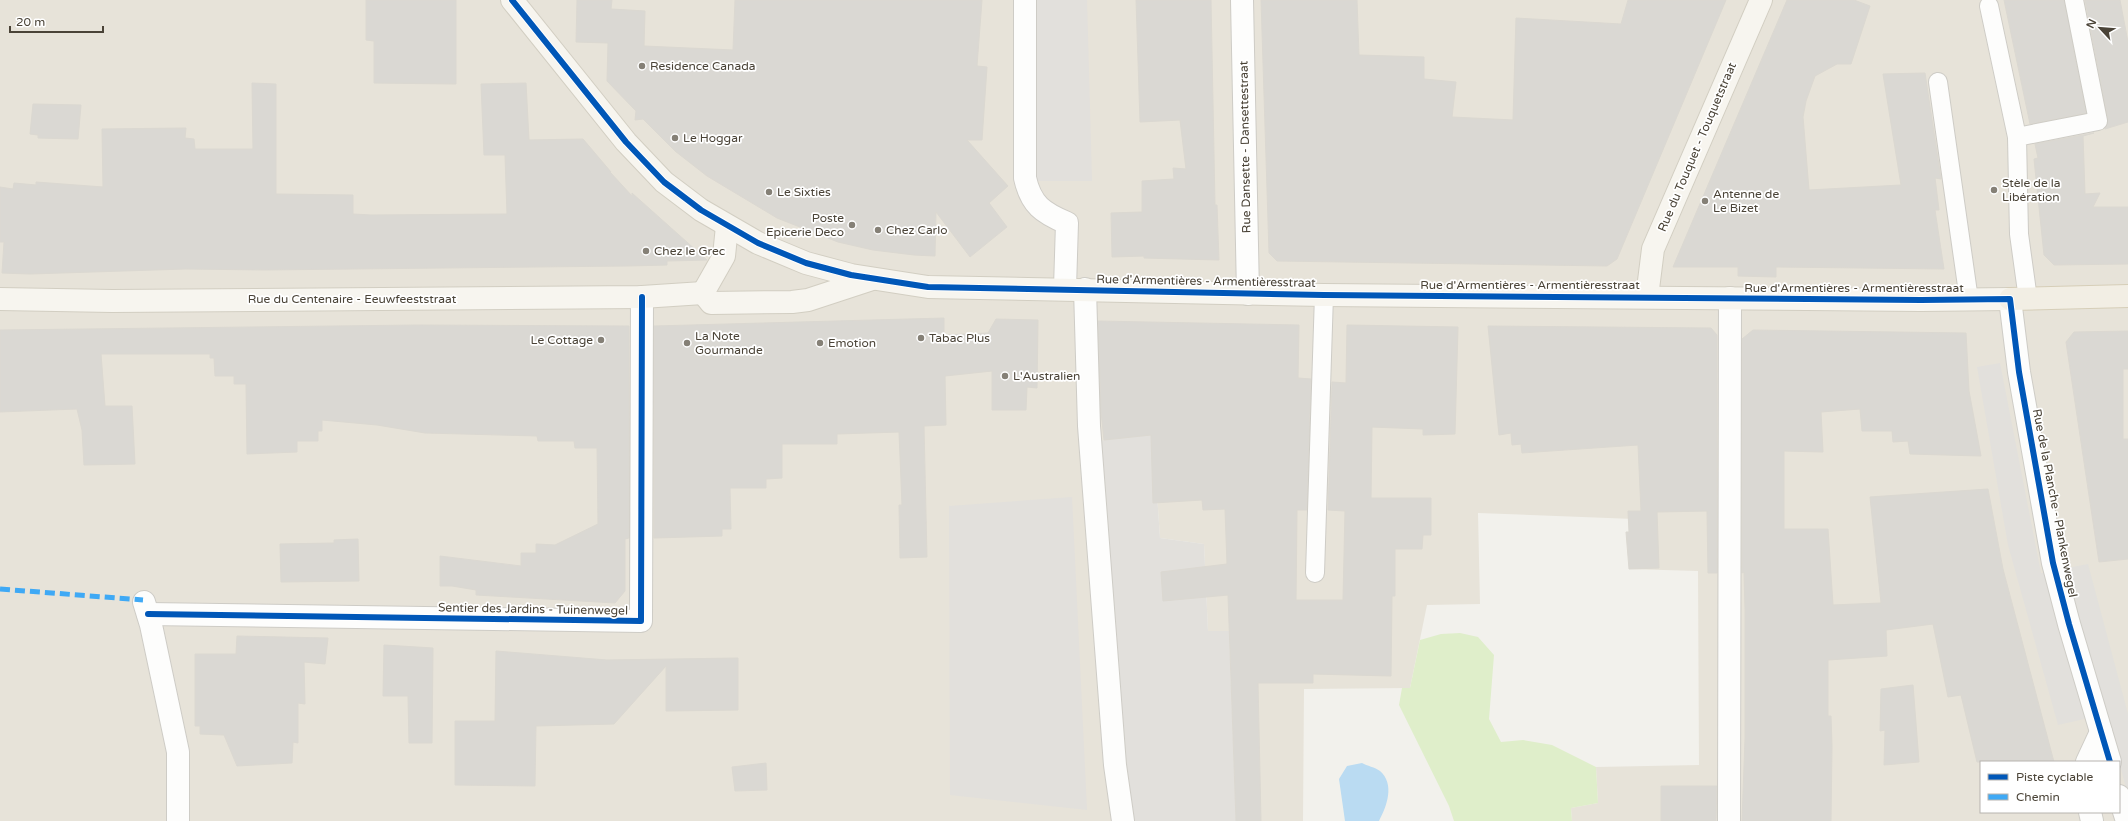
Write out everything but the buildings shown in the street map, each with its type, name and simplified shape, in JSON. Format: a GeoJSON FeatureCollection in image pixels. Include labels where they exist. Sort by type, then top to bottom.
{"type":"FeatureCollection","features":[{"type":"Feature","properties":{"kind":"main road"},"geometry":{"type":"LineString","coordinates":[[2019,299],[2128,296]]}},
{"type":"Feature","properties":{"kind":"street","name":"Rue d'Armentières - Armentièresstraat"},"geometry":{"type":"LineString","coordinates":[[512,0],[644,163],[680,195],[727,226],[786,256],[830,270],[872,279],[928,287],[1075,289],[1248,294],[1969,300],[2019,299]]}},
{"type":"Feature","properties":{"kind":"street"},"geometry":{"type":"LineString","coordinates":[[1025,0],[1024,178],[1028,193],[1037,206],[1049,215],[1066,223],[1075,289],[1089,426],[1115,765],[1123,821]]}},
{"type":"Feature","properties":{"kind":"street","name":"Rue Dansette - Dansettestraat"},"geometry":{"type":"LineString","coordinates":[[1242,0],[1248,294]]}},
{"type":"Feature","properties":{"kind":"street","name":"Rue du Touquet - Touquetstraat"},"geometry":{"type":"LineString","coordinates":[[1647,297],[1653,249],[1761,0]]}},
{"type":"Feature","properties":{"kind":"street"},"geometry":{"type":"LineString","coordinates":[[727,226],[724,256],[703,293],[711,302],[792,302],[808,300],[872,279]]}},
{"type":"Feature","properties":{"kind":"street","name":"Rue du Centenaire - Eeuwfeeststraat"},"geometry":{"type":"LineString","coordinates":[[0,299],[120,301],[642,297],[703,293]]}},
{"type":"Feature","properties":{"kind":"street","name":"Sentier des Jardins - Tuinenwegel"},"geometry":{"type":"LineString","coordinates":[[178,821],[178,752],[146,607],[641,621],[642,297]]}},
{"type":"Feature","properties":{"kind":"street"},"geometry":{"type":"LineString","coordinates":[[1729,821],[1730,298]]}},
{"type":"Feature","properties":{"kind":"street","name":"Rue de la Planche - Plankenwegel"},"geometry":{"type":"LineString","coordinates":[[2019,299],[2019,372],[2053,563],[2069,624],[2110,761]]}},
{"type":"Feature","properties":{"kind":"street"},"geometry":{"type":"LineString","coordinates":[[2087,761],[2101,732]]}},
{"type":"Feature","properties":{"kind":"street"},"geometry":{"type":"LineString","coordinates":[[2120,799],[2127,821]]}},
{"type":"Feature","properties":{"kind":"lane"},"geometry":{"type":"LineString","coordinates":[[2016,137],[2098,121],[2074,0]]}},
{"type":"Feature","properties":{"kind":"lane"},"geometry":{"type":"LineString","coordinates":[[1989,6],[2016,137],[2019,234],[2019,299]]}},
{"type":"Feature","properties":{"kind":"lane"},"geometry":{"type":"LineString","coordinates":[[1938,82],[1969,300]]}},
{"type":"Feature","properties":{"kind":"lane"},"geometry":{"type":"LineString","coordinates":[[1315,573],[1324,295]]}},
{"type":"Feature","properties":{"kind":"shaded area"},"geometry":{"type":"Polygon","coordinates":[[[0,0],[2128,0],[2128,821],[1572,821],[1571,808],[1598,803],[1596,767],[1699,765],[1698,571],[1629,569],[1634,519],[1478,513],[1480,604],[1427,605],[1410,688],[1304,689],[1303,821],[1236,821],[1229,631],[1208,631],[1204,544],[1160,538],[1153,436],[1123,821],[0,821],[0,0]]]}},
{"type":"Feature","properties":{"kind":"shaded area"},"geometry":{"type":"Polygon","coordinates":[[[1033,0],[1087,0],[1092,181],[1036,181],[1033,0]]]}},
{"type":"Feature","properties":{"kind":"shaded area"},"geometry":{"type":"Polygon","coordinates":[[[2000,363],[2041,573],[2088,564],[2128,714],[2128,795],[2106,714],[2058,725],[2008,545],[1977,367],[2000,363]]]}},
{"type":"Feature","properties":{"kind":"shaded area"},"geometry":{"type":"Polygon","coordinates":[[[1153,435],[1160,538],[1204,544],[1208,631],[1229,631],[1236,821],[1123,821],[1096,441],[1153,435]]]}},
{"type":"Feature","properties":{"kind":"shaded area"},"geometry":{"type":"Polygon","coordinates":[[[1072,497],[1087,810],[950,795],[949,506],[1072,497]]]}},
{"type":"Feature","properties":{"kind":"green space"},"geometry":{"type":"Polygon","coordinates":[[[1460,633],[1478,637],[1494,655],[1489,719],[1501,742],[1523,740],[1552,745],[1596,767],[1598,803],[1571,808],[1572,821],[1454,821],[1449,806],[1399,705],[1402,688],[1410,688],[1420,640],[1441,634],[1460,633]]]}},
{"type":"Feature","properties":{"kind":"water"},"geometry":{"type":"Polygon","coordinates":[[[1362,763],[1380,771],[1385,776],[1388,795],[1385,809],[1379,821],[1345,821],[1339,779],[1347,766],[1362,763]]]}},
{"type":"Feature","properties":{"kind":"marked path"},"geometry":{"type":"LineString","coordinates":[[0,589],[143,600]]}},
{"type":"Feature","properties":{"kind":"cycle path"},"geometry":{"type":"LineString","coordinates":[[512,0],[626,142],[664,182],[701,210],[758,243],[806,263],[851,275],[928,287],[1324,295],[1921,300],[2010,299],[2019,372],[2053,563],[2069,624],[2110,761]]}},
{"type":"Feature","properties":{"kind":"cycle path"},"geometry":{"type":"LineString","coordinates":[[148,614],[641,621],[642,297]]}},
{"type":"Feature","properties":{"kind":"place","name":"Residence Canada"},"geometry":{"type":"Point","coordinates":[642,66]}},
{"type":"Feature","properties":{"kind":"place","name":"Le Hoggar"},"geometry":{"type":"Point","coordinates":[675,138]}},
{"type":"Feature","properties":{"kind":"place","name":"Stèle de la Libération"},"geometry":{"type":"Point","coordinates":[1994,190]}},
{"type":"Feature","properties":{"kind":"place","name":"Le Sixties"},"geometry":{"type":"Point","coordinates":[769,192]}},
{"type":"Feature","properties":{"kind":"place","name":"Antenne de Le Bizet"},"geometry":{"type":"Point","coordinates":[1705,201]}},
{"type":"Feature","properties":{"kind":"place","name":"Poste Epicerie Deco"},"geometry":{"type":"Point","coordinates":[852,225]}},
{"type":"Feature","properties":{"kind":"place","name":"Chez Carlo"},"geometry":{"type":"Point","coordinates":[878,230]}},
{"type":"Feature","properties":{"kind":"place","name":"Chez le Grec"},"geometry":{"type":"Point","coordinates":[646,251]}},
{"type":"Feature","properties":{"kind":"place","name":"Tabac Plus"},"geometry":{"type":"Point","coordinates":[921,338]}},
{"type":"Feature","properties":{"kind":"place","name":"Le Cottage"},"geometry":{"type":"Point","coordinates":[601,340]}},
{"type":"Feature","properties":{"kind":"place","name":"La Note Gourmande"},"geometry":{"type":"Point","coordinates":[687,343]}},
{"type":"Feature","properties":{"kind":"place","name":"Emotion"},"geometry":{"type":"Point","coordinates":[820,343]}},
{"type":"Feature","properties":{"kind":"place","name":"L'Australien"},"geometry":{"type":"Point","coordinates":[1005,376]}}]}
